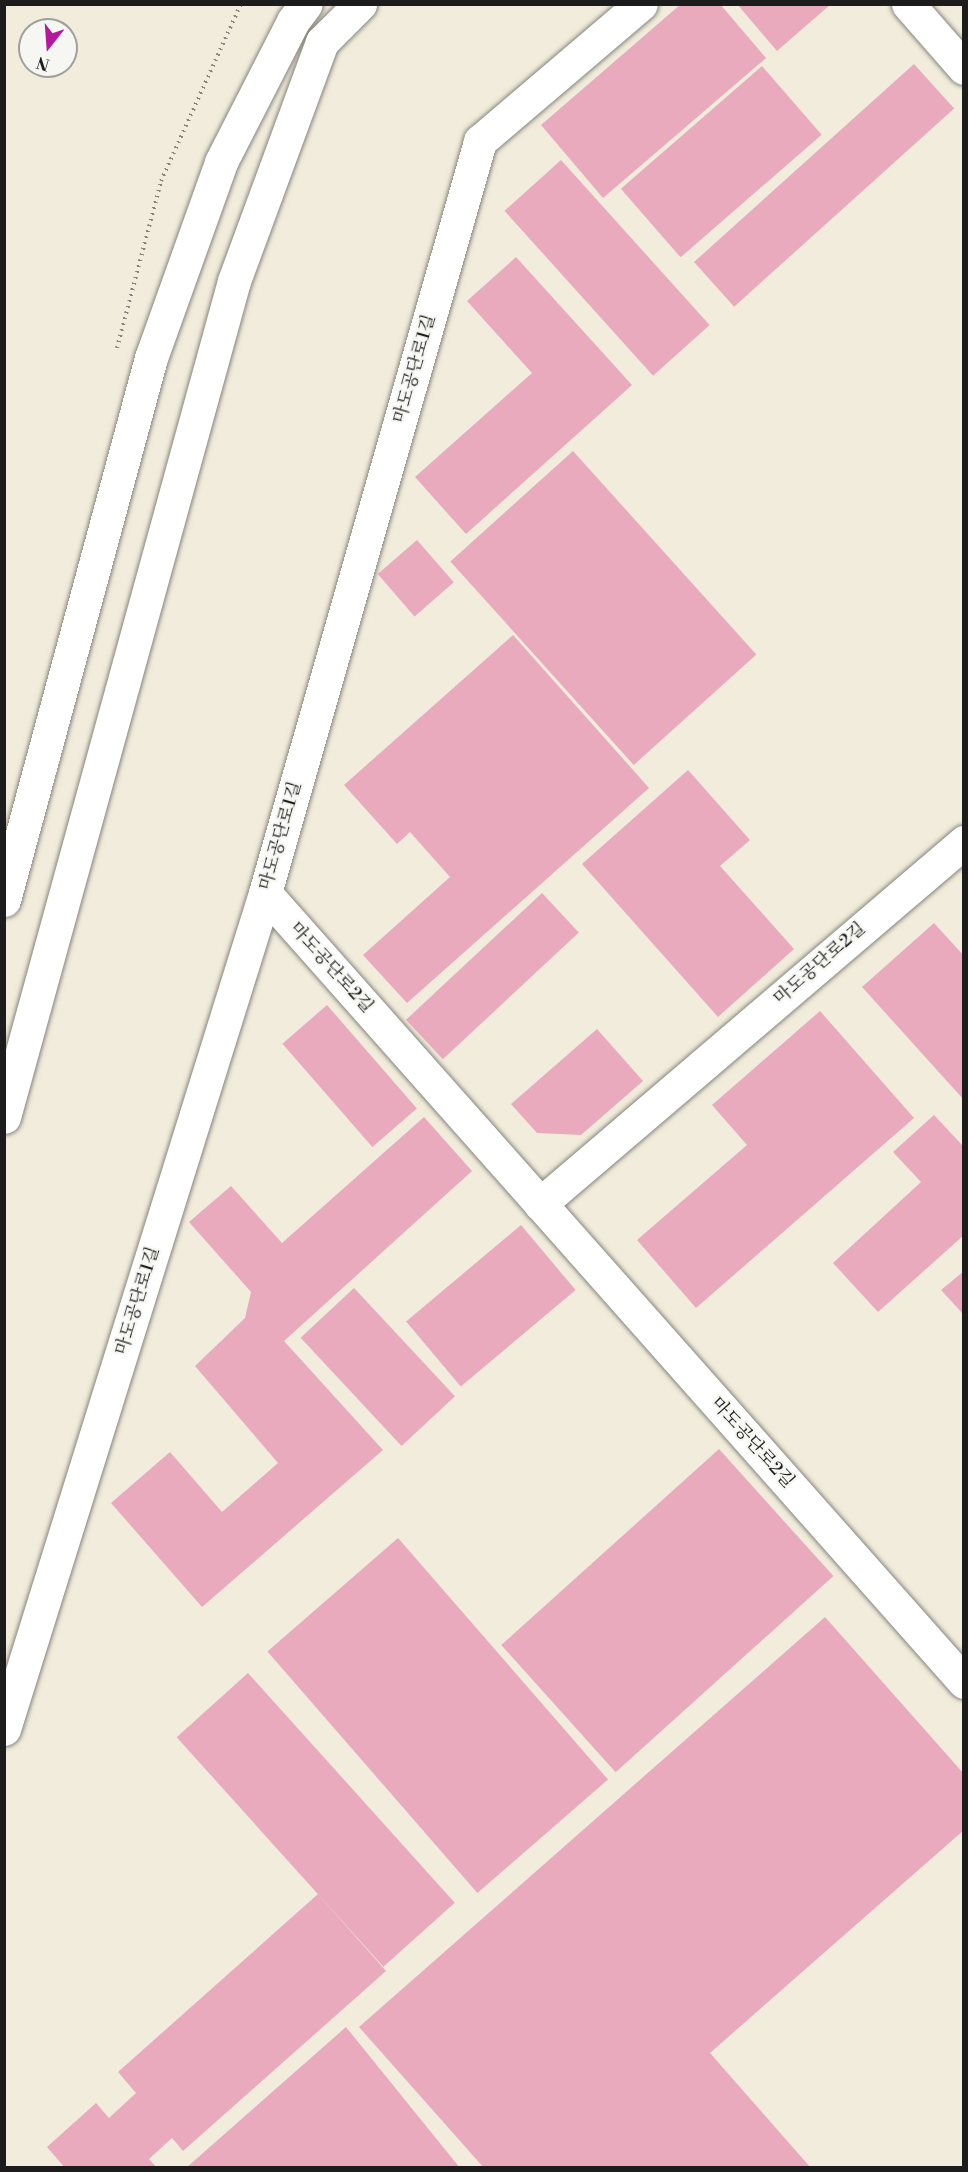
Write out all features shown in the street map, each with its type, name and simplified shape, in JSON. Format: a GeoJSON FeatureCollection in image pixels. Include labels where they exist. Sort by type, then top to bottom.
{"type":"FeatureCollection","features":[{"type":"Feature","properties":{"kind":"street"},"geometry":{"type":"LineString","coordinates":[[4,900],[151,358],[221,162],[292,21],[306,4]]}},
{"type":"Feature","properties":{"kind":"street"},"geometry":{"type":"LineString","coordinates":[[4,1118],[234,281],[322,42],[360,4]]}},
{"type":"Feature","properties":{"kind":"street","name":"마도공단로1길"},"geometry":{"type":"LineString","coordinates":[[4,1729],[265,893],[480,141],[641,4]]}},
{"type":"Feature","properties":{"kind":"street"},"geometry":{"type":"LineString","coordinates":[[908,4],[963,68]]}},
{"type":"Feature","properties":{"kind":"street","name":"마도공단로2길"},"geometry":{"type":"LineString","coordinates":[[540,1204],[963,842]]}},
{"type":"Feature","properties":{"kind":"street","name":"마도공단로2길"},"geometry":{"type":"LineString","coordinates":[[265,893],[963,1682]]}},
{"type":"Feature","properties":{"kind":"building"},"geometry":{"type":"Polygon","coordinates":[[[681,4],[720,4],[766,58],[603,198],[541,125],[681,4]]]}},
{"type":"Feature","properties":{"kind":"building"},"geometry":{"type":"Polygon","coordinates":[[[737,4],[831,4],[777,51],[737,4]]]}},
{"type":"Feature","properties":{"kind":"building"},"geometry":{"type":"Polygon","coordinates":[[[914,64],[954,109],[734,307],[694,262],[914,64]]]}},
{"type":"Feature","properties":{"kind":"building"},"geometry":{"type":"Polygon","coordinates":[[[762,66],[822,135],[681,257],[621,189],[762,66]]]}},
{"type":"Feature","properties":{"kind":"building"},"geometry":{"type":"Polygon","coordinates":[[[561,160],[710,325],[653,376],[505,211],[561,160]]]}},
{"type":"Feature","properties":{"kind":"building"},"geometry":{"type":"Polygon","coordinates":[[[516,257],[632,385],[466,534],[415,477],[532,373],[467,301],[516,257]]]}},
{"type":"Feature","properties":{"kind":"building"},"geometry":{"type":"Polygon","coordinates":[[[573,451],[756,655],[634,765],[450,561],[573,451]]]}},
{"type":"Feature","properties":{"kind":"building"},"geometry":{"type":"Polygon","coordinates":[[[417,540],[454,582],[414,616],[378,574],[417,540]]]}},
{"type":"Feature","properties":{"kind":"building"},"geometry":{"type":"Polygon","coordinates":[[[513,635],[649,788],[407,1003],[363,955],[450,877],[410,832],[397,844],[344,785],[513,635]]]}},
{"type":"Feature","properties":{"kind":"building"},"geometry":{"type":"Polygon","coordinates":[[[688,770],[750,840],[720,866],[794,949],[718,1017],[582,864],[688,770]]]}},
{"type":"Feature","properties":{"kind":"building"},"geometry":{"type":"Polygon","coordinates":[[[542,893],[579,932],[443,1059],[406,1020],[542,893]]]}},
{"type":"Feature","properties":{"kind":"building"},"geometry":{"type":"Polygon","coordinates":[[[934,923],[964,956],[964,1100],[862,987],[934,923]]]}},
{"type":"Feature","properties":{"kind":"building"},"geometry":{"type":"Polygon","coordinates":[[[327,1005],[417,1108],[372,1147],[282,1044],[327,1005]]]}},
{"type":"Feature","properties":{"kind":"building"},"geometry":{"type":"Polygon","coordinates":[[[820,1011],[914,1118],[696,1308],[637,1240],[747,1145],[712,1105],[820,1011]]]}},
{"type":"Feature","properties":{"kind":"building"},"geometry":{"type":"Polygon","coordinates":[[[597,1029],[643,1081],[581,1135],[537,1133],[511,1104],[597,1029]]]}},
{"type":"Feature","properties":{"kind":"building"},"geometry":{"type":"Polygon","coordinates":[[[934,1115],[964,1147],[964,1235],[878,1312],[833,1263],[921,1182],[893,1152],[934,1115]]]}},
{"type":"Feature","properties":{"kind":"building"},"geometry":{"type":"Polygon","coordinates":[[[424,1117],[472,1171],[284,1341],[383,1450],[202,1607],[111,1503],[170,1452],[222,1512],[278,1463],[195,1366],[245,1318],[251,1292],[189,1222],[231,1186],[282,1243],[424,1117]]]}},
{"type":"Feature","properties":{"kind":"building"},"geometry":{"type":"Polygon","coordinates":[[[521,1225],[576,1290],[461,1387],[406,1321],[521,1225]]]}},
{"type":"Feature","properties":{"kind":"building"},"geometry":{"type":"Polygon","coordinates":[[[964,1271],[964,1315],[941,1290],[964,1271]]]}},
{"type":"Feature","properties":{"kind":"building"},"geometry":{"type":"Polygon","coordinates":[[[354,1288],[455,1396],[402,1446],[301,1338],[354,1288]]]}},
{"type":"Feature","properties":{"kind":"building"},"geometry":{"type":"Polygon","coordinates":[[[719,1449],[833,1576],[616,1772],[501,1645],[719,1449]]]}},
{"type":"Feature","properties":{"kind":"building"},"geometry":{"type":"Polygon","coordinates":[[[398,1538],[608,1780],[477,1893],[267,1651],[398,1538]]]}},
{"type":"Feature","properties":{"kind":"building"},"geometry":{"type":"Polygon","coordinates":[[[825,1617],[964,1774],[964,1830],[710,2053],[811,2168],[484,2168],[359,2027],[825,1617]]]}},
{"type":"Feature","properties":{"kind":"building"},"geometry":{"type":"Polygon","coordinates":[[[248,1673],[455,1903],[383,1967],[177,1737],[248,1673]]]}},
{"type":"Feature","properties":{"kind":"building"},"geometry":{"type":"Polygon","coordinates":[[[318,1894],[386,1971],[183,2151],[172,2138],[149,2159],[157,2168],[65,2168],[47,2147],[96,2103],[109,2118],[136,2093],[118,2072],[318,1894]]]}},
{"type":"Feature","properties":{"kind":"building"},"geometry":{"type":"Polygon","coordinates":[[[346,2027],[460,2168],[186,2168],[346,2027]]]}}]}
